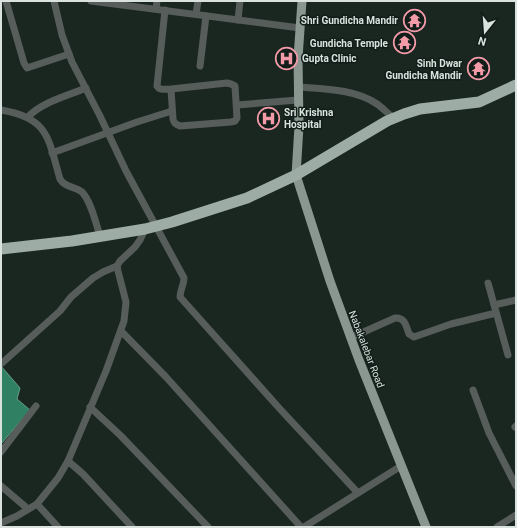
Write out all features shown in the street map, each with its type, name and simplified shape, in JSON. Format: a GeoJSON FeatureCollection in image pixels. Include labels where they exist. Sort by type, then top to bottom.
{"type":"FeatureCollection","features":[{"type":"Feature","properties":{"kind":"highway"},"geometry":{"type":"LineString","coordinates":[[1,249],[72,241],[150,228],[247,198],[296,175],[394,118],[420,109],[479,102],[516,85]]}},
{"type":"Feature","properties":{"kind":"main road"},"geometry":{"type":"LineString","coordinates":[[296,175],[299,126],[298,58],[302,1]]}},
{"type":"Feature","properties":{"kind":"main road","name":"Nabakalebar Road"},"geometry":{"type":"LineString","coordinates":[[296,175],[350,338],[426,527]]}},
{"type":"Feature","properties":{"kind":"street"},"geometry":{"type":"LineString","coordinates":[[6,1],[24,64],[27,68],[69,54]]}},
{"type":"Feature","properties":{"kind":"street"},"geometry":{"type":"LineString","coordinates":[[54,1],[69,54],[126,171],[150,228],[184,278],[180,297],[280,409],[358,493]]}},
{"type":"Feature","properties":{"kind":"street"},"geometry":{"type":"LineString","coordinates":[[91,1],[113,2],[300,28]]}},
{"type":"Feature","properties":{"kind":"street"},"geometry":{"type":"LineString","coordinates":[[156,9],[157,1]]}},
{"type":"Feature","properties":{"kind":"street"},"geometry":{"type":"LineString","coordinates":[[196,14],[198,1]]}},
{"type":"Feature","properties":{"kind":"street"},"geometry":{"type":"LineString","coordinates":[[238,20],[240,1]]}},
{"type":"Feature","properties":{"kind":"street"},"geometry":{"type":"LineString","coordinates":[[165,10],[156,86],[162,90],[171,89],[232,84],[235,86],[237,118],[235,121],[231,122],[180,126],[174,123],[171,89]]}},
{"type":"Feature","properties":{"kind":"street"},"geometry":{"type":"LineString","coordinates":[[200,66],[206,16]]}},
{"type":"Feature","properties":{"kind":"street"},"geometry":{"type":"LineString","coordinates":[[298,86],[355,94],[377,104],[394,118]]}},
{"type":"Feature","properties":{"kind":"street"},"geometry":{"type":"LineString","coordinates":[[28,117],[34,110],[42,106],[86,88]]}},
{"type":"Feature","properties":{"kind":"street"},"geometry":{"type":"LineString","coordinates":[[236,105],[298,100]]}},
{"type":"Feature","properties":{"kind":"street"},"geometry":{"type":"LineString","coordinates":[[1,110],[28,117],[42,128],[47,137],[62,183],[78,189],[83,193],[100,236]]}},
{"type":"Feature","properties":{"kind":"street"},"geometry":{"type":"LineString","coordinates":[[52,153],[172,111]]}},
{"type":"Feature","properties":{"kind":"street"},"geometry":{"type":"LineString","coordinates":[[1,523],[17,516],[37,504],[58,478],[68,461],[106,371],[124,321],[126,302],[118,266],[120,261],[135,247],[150,228]]}},
{"type":"Feature","properties":{"kind":"street"},"geometry":{"type":"LineString","coordinates":[[1,364],[60,311],[71,297],[93,278],[118,266]]}},
{"type":"Feature","properties":{"kind":"street"},"geometry":{"type":"LineString","coordinates":[[488,282],[508,355]]}},
{"type":"Feature","properties":{"kind":"street"},"geometry":{"type":"LineString","coordinates":[[494,305],[516,300]]}},
{"type":"Feature","properties":{"kind":"street"},"geometry":{"type":"LineString","coordinates":[[350,338],[395,318],[400,318],[403,320],[409,334],[414,337],[451,324],[496,313]]}},
{"type":"Feature","properties":{"kind":"street"},"geometry":{"type":"LineString","coordinates":[[121,331],[166,377],[303,527],[401,466]]}},
{"type":"Feature","properties":{"kind":"street"},"geometry":{"type":"LineString","coordinates":[[473,390],[489,433],[516,486]]}},
{"type":"Feature","properties":{"kind":"street"},"geometry":{"type":"LineString","coordinates":[[1,452],[36,406]]}},
{"type":"Feature","properties":{"kind":"street"},"geometry":{"type":"LineString","coordinates":[[90,406],[122,436],[205,526]]}},
{"type":"Feature","properties":{"kind":"street"},"geometry":{"type":"LineString","coordinates":[[68,461],[83,474],[132,527]]}},
{"type":"Feature","properties":{"kind":"street"},"geometry":{"type":"LineString","coordinates":[[1,486],[28,509]]}},
{"type":"Feature","properties":{"kind":"street"},"geometry":{"type":"LineString","coordinates":[[37,504],[58,527]]}},
{"type":"Feature","properties":{"kind":"street"},"geometry":{"type":"LineString","coordinates":[[497,527],[516,515]]}},
{"type":"Feature","properties":{"kind":"shaded area"},"geometry":{"type":"Polygon","coordinates":[[[1,366],[20,388],[17,399],[30,410],[1,444],[1,366]]]}},
{"type":"Feature","properties":{"kind":"place","name":"Shri Gundicha Mandir"},"geometry":{"type":"Point","coordinates":[414,20]}},
{"type":"Feature","properties":{"kind":"place","name":"Gundicha Temple"},"geometry":{"type":"Point","coordinates":[404,43]}},
{"type":"Feature","properties":{"kind":"place","name":"Gupta Clinic"},"geometry":{"type":"Point","coordinates":[287,58]}},
{"type":"Feature","properties":{"kind":"place","name":"Sinh Dwar Gundicha Mandir"},"geometry":{"type":"Point","coordinates":[478,69]}},
{"type":"Feature","properties":{"kind":"place","name":"Sri Krishna Hospital"},"geometry":{"type":"Point","coordinates":[268,118]}}]}
